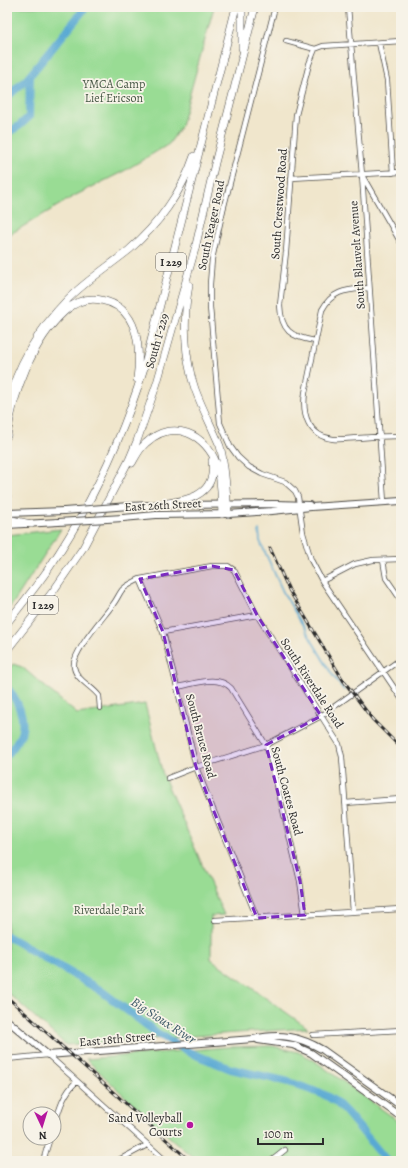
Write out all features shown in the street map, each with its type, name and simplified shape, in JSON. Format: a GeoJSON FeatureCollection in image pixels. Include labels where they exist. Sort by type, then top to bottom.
{"type":"FeatureCollection","features":[{"type":"Feature","properties":{"kind":"highway","name":"South I-229"},"geometry":{"type":"LineString","coordinates":[[7,623],[49,568],[83,512],[106,469],[128,414],[144,368],[236,7]]}},
{"type":"Feature","properties":{"kind":"highway"},"geometry":{"type":"LineString","coordinates":[[242,7],[242,58]]}},
{"type":"Feature","properties":{"kind":"highway","name":"South I-229"},"geometry":{"type":"LineString","coordinates":[[9,647],[51,594],[84,548],[129,460],[151,403],[195,249],[215,163],[255,7]]}},
{"type":"Feature","properties":{"kind":"highway"},"geometry":{"type":"LineString","coordinates":[[7,406],[16,378],[28,351],[52,317],[76,292],[152,228],[169,205],[188,171],[210,108]]}},
{"type":"Feature","properties":{"kind":"highway"},"geometry":{"type":"LineString","coordinates":[[195,249],[187,296],[186,330],[188,351],[195,390],[223,456],[224,505]]}},
{"type":"Feature","properties":{"kind":"highway"},"geometry":{"type":"LineString","coordinates":[[7,436],[11,411],[19,386],[36,349],[64,311],[76,303],[85,300],[97,299],[115,304],[125,312],[133,324],[137,340],[138,364],[136,381],[128,414]]}},
{"type":"Feature","properties":{"kind":"highway"},"geometry":{"type":"LineString","coordinates":[[112,494],[144,444],[159,434],[173,431],[186,432],[197,437],[209,450],[219,471],[225,514]]}},
{"type":"Feature","properties":{"kind":"highway"},"geometry":{"type":"LineString","coordinates":[[150,505],[184,501],[200,494],[207,486],[212,474],[213,463],[209,450]]}},
{"type":"Feature","properties":{"kind":"highway"},"geometry":{"type":"LineString","coordinates":[[7,494],[7,516],[32,524]]}},
{"type":"Feature","properties":{"kind":"main road","name":"East 26th Street"},"geometry":{"type":"LineString","coordinates":[[7,525],[156,515],[225,514],[299,507],[401,501]]}},
{"type":"Feature","properties":{"kind":"main road","name":"East 26th Street"},"geometry":{"type":"LineString","coordinates":[[7,516],[150,505],[299,507]]}},
{"type":"Feature","properties":{"kind":"main road"},"geometry":{"type":"LineString","coordinates":[[7,1020],[48,1055]]}},
{"type":"Feature","properties":{"kind":"main road"},"geometry":{"type":"LineString","coordinates":[[253,1039],[281,1035],[310,1043],[323,1050],[401,1106]]}},
{"type":"Feature","properties":{"kind":"main road"},"geometry":{"type":"LineString","coordinates":[[253,1039],[286,1043],[305,1050],[400,1116]]}},
{"type":"Feature","properties":{"kind":"main road","name":"East 18th Street"},"geometry":{"type":"LineString","coordinates":[[48,1055],[253,1039]]}},
{"type":"Feature","properties":{"kind":"street","name":"South Yeager Road"},"geometry":{"type":"LineString","coordinates":[[275,7],[217,234],[211,271],[210,307],[220,423],[230,446],[238,457],[249,467],[291,486],[298,497],[305,542],[311,560],[322,581],[401,698]]}},
{"type":"Feature","properties":{"kind":"street","name":"South Blauvelt Avenue"},"geometry":{"type":"LineString","coordinates":[[348,7],[362,175],[384,502]]}},
{"type":"Feature","properties":{"kind":"street"},"geometry":{"type":"LineString","coordinates":[[286,41],[314,49],[322,46],[401,41]]}},
{"type":"Feature","properties":{"kind":"street"},"geometry":{"type":"LineString","coordinates":[[379,42],[387,80],[393,172]]}},
{"type":"Feature","properties":{"kind":"street","name":"South Crestwood Road"},"geometry":{"type":"LineString","coordinates":[[314,49],[296,115],[280,313],[284,326],[292,334],[301,339],[315,341]]}},
{"type":"Feature","properties":{"kind":"street"},"geometry":{"type":"LineString","coordinates":[[291,178],[401,172]]}},
{"type":"Feature","properties":{"kind":"street"},"geometry":{"type":"LineString","coordinates":[[362,175],[400,240]]}},
{"type":"Feature","properties":{"kind":"street"},"geometry":{"type":"LineString","coordinates":[[369,288],[340,292],[326,302],[322,310],[315,341],[303,407],[307,422],[320,435],[334,439],[401,436]]}},
{"type":"Feature","properties":{"kind":"street"},"geometry":{"type":"LineString","coordinates":[[322,581],[355,564],[401,559]]}},
{"type":"Feature","properties":{"kind":"street"},"geometry":{"type":"LineString","coordinates":[[383,560],[386,578],[401,600]]}},
{"type":"Feature","properties":{"kind":"street","name":"South Riverdale Road"},"geometry":{"type":"LineString","coordinates":[[140,579],[212,566],[228,566],[234,570],[256,615],[339,744],[342,757],[353,912]]}},
{"type":"Feature","properties":{"kind":"street"},"geometry":{"type":"LineString","coordinates":[[100,708],[99,696],[76,672],[73,664],[74,660],[80,648],[115,602],[122,590],[129,584],[140,579]]}},
{"type":"Feature","properties":{"kind":"street","name":"South Bruce Road"},"geometry":{"type":"LineString","coordinates":[[140,579],[163,632],[178,687],[196,767],[257,918]]}},
{"type":"Feature","properties":{"kind":"street"},"geometry":{"type":"LineString","coordinates":[[163,632],[256,615]]}},
{"type":"Feature","properties":{"kind":"street"},"geometry":{"type":"LineString","coordinates":[[168,778],[196,767],[266,745],[321,716],[401,659]]}},
{"type":"Feature","properties":{"kind":"street","name":"South Coates Road"},"geometry":{"type":"LineString","coordinates":[[178,687],[211,680],[222,681],[227,684],[231,688],[266,745],[299,873],[303,892],[305,915]]}},
{"type":"Feature","properties":{"kind":"street"},"geometry":{"type":"LineString","coordinates":[[345,803],[401,799]]}},
{"type":"Feature","properties":{"kind":"street"},"geometry":{"type":"LineString","coordinates":[[215,920],[401,909]]}},
{"type":"Feature","properties":{"kind":"street"},"geometry":{"type":"LineString","coordinates":[[313,1035],[401,1030]]}},
{"type":"Feature","properties":{"kind":"street"},"geometry":{"type":"LineString","coordinates":[[48,1055],[76,1082],[166,1161]]}},
{"type":"Feature","properties":{"kind":"street","name":"East 18th Street"},"geometry":{"type":"LineString","coordinates":[[7,1059],[48,1055]]}},
{"type":"Feature","properties":{"kind":"street"},"geometry":{"type":"LineString","coordinates":[[61,1106],[68,1089],[76,1082]]}},
{"type":"Feature","properties":{"kind":"street"},"geometry":{"type":"LineString","coordinates":[[117,1161],[147,1145]]}},
{"type":"Feature","properties":{"kind":"street"},"geometry":{"type":"LineString","coordinates":[[43,1161],[48,1146]]}},
{"type":"Feature","properties":{"kind":"street"},"geometry":{"type":"LineString","coordinates":[[271,1161],[285,1150]]}},
{"type":"Feature","properties":{"kind":"highlighted area"},"geometry":{"type":"Polygon","coordinates":[[[212,566],[234,570],[257,615],[321,716],[266,745],[300,881],[305,915],[257,918],[196,767],[163,632],[140,579],[212,566]]]}},
{"type":"Feature","properties":{"kind":"green space","name":"YMCA Camp Lief Ericson"},"geometry":{"type":"Polygon","coordinates":[[[7,7],[214,7],[181,126],[169,144],[124,171],[76,195],[7,236],[7,7]]]}},
{"type":"Feature","properties":{"kind":"green space"},"geometry":{"type":"Polygon","coordinates":[[[61,529],[14,602],[7,611],[7,535],[61,529]]]}},
{"type":"Feature","properties":{"kind":"green space","name":"Riverdale Park"},"geometry":{"type":"Polygon","coordinates":[[[13,664],[22,667],[77,714],[145,704],[163,775],[224,915],[211,916],[211,959],[308,1028],[66,1045],[7,992],[7,671],[13,664]]]}},
{"type":"Feature","properties":{"kind":"green space"},"geometry":{"type":"Polygon","coordinates":[[[272,1046],[298,1052],[312,1059],[401,1123],[401,1161],[197,1161],[143,1114],[86,1059],[227,1047],[272,1046]]]}},
{"type":"Feature","properties":{"kind":"waterway","name":"Big Sioux River"},"geometry":{"type":"LineString","coordinates":[[7,97],[27,79],[86,7]]}},
{"type":"Feature","properties":{"kind":"waterway"},"geometry":{"type":"LineString","coordinates":[[7,133],[19,126],[29,117],[30,76]]}},
{"type":"Feature","properties":{"kind":"waterway"},"geometry":{"type":"LineString","coordinates":[[259,530],[260,541],[283,592],[333,676],[344,690]]}},
{"type":"Feature","properties":{"kind":"waterway","name":"Big Sioux River"},"geometry":{"type":"LineString","coordinates":[[7,688],[15,698],[22,716],[20,737],[7,755]]}},
{"type":"Feature","properties":{"kind":"waterway","name":"Big Sioux River"},"geometry":{"type":"LineString","coordinates":[[7,936],[100,990],[157,1033],[191,1053],[231,1069],[289,1082],[325,1095],[336,1102],[347,1113],[387,1161]]}},
{"type":"Feature","properties":{"kind":"railway"},"geometry":{"type":"LineString","coordinates":[[270,548],[289,590],[343,680],[373,720],[401,748]]}},
{"type":"Feature","properties":{"kind":"railway"},"geometry":{"type":"LineString","coordinates":[[7,997],[190,1161]]}},
{"type":"Feature","properties":{"kind":"place","name":"Sand Volleyball Courts"},"geometry":{"type":"Point","coordinates":[190,1125]}}]}
